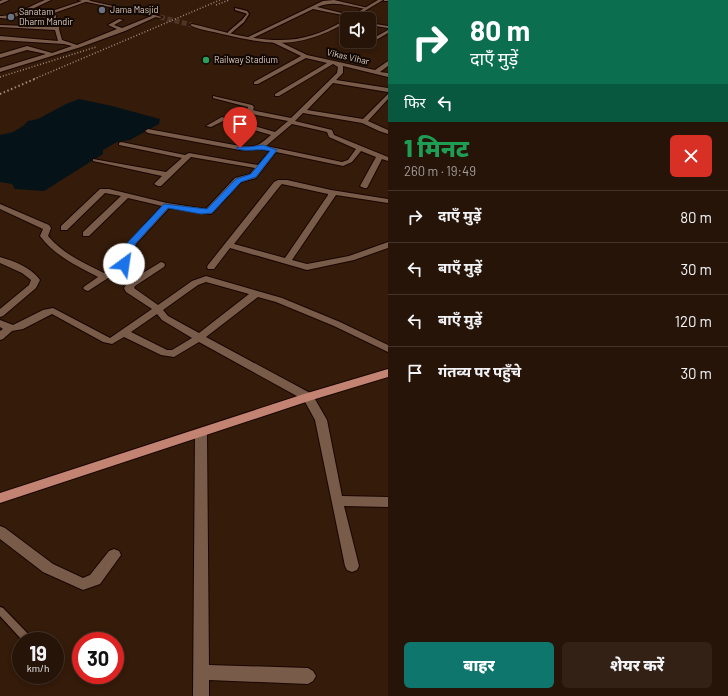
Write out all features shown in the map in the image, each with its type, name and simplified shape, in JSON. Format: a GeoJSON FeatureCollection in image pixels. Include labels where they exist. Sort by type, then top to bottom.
{"type":"FeatureCollection","features":[{"type":"Feature","properties":{"kind":"main road"},"geometry":{"type":"LineString","coordinates":[[0,498],[308,397],[388,373]]}},
{"type":"Feature","properties":{"kind":"street"},"geometry":{"type":"LineString","coordinates":[[0,3],[8,0]]}},
{"type":"Feature","properties":{"kind":"street"},"geometry":{"type":"LineString","coordinates":[[0,17],[10,18],[30,7],[50,0]]}},
{"type":"Feature","properties":{"kind":"street"},"geometry":{"type":"LineString","coordinates":[[0,70],[77,47],[158,17],[80,0]]}},
{"type":"Feature","properties":{"kind":"street"},"geometry":{"type":"LineString","coordinates":[[359,12],[381,0]]}},
{"type":"Feature","properties":{"kind":"street"},"geometry":{"type":"LineString","coordinates":[[62,43],[60,41],[57,29],[58,24],[54,22],[54,16],[51,13],[87,1]]}},
{"type":"Feature","properties":{"kind":"street"},"geometry":{"type":"LineString","coordinates":[[249,38],[328,1],[366,8]]}},
{"type":"Feature","properties":{"kind":"street"},"geometry":{"type":"LineString","coordinates":[[314,8],[340,13]]}},
{"type":"Feature","properties":{"kind":"street"},"geometry":{"type":"LineString","coordinates":[[121,20],[110,25],[123,30]]}},
{"type":"Feature","properties":{"kind":"street"},"geometry":{"type":"LineString","coordinates":[[192,25],[249,38],[274,41],[301,40],[316,36],[340,23]]}},
{"type":"Feature","properties":{"kind":"street"},"geometry":{"type":"LineString","coordinates":[[376,25],[388,27]]}},
{"type":"Feature","properties":{"kind":"street"},"geometry":{"type":"LineString","coordinates":[[0,26],[57,29]]}},
{"type":"Feature","properties":{"kind":"street"},"geometry":{"type":"LineString","coordinates":[[0,34],[13,26]]}},
{"type":"Feature","properties":{"kind":"street"},"geometry":{"type":"LineString","coordinates":[[376,38],[388,31]]}},
{"type":"Feature","properties":{"kind":"street"},"geometry":{"type":"LineString","coordinates":[[0,38],[62,43],[77,47]]}},
{"type":"Feature","properties":{"kind":"street","name":"Vikas Vihar"},"geometry":{"type":"LineString","coordinates":[[274,41],[305,56],[388,75]]}},
{"type":"Feature","properties":{"kind":"street"},"geometry":{"type":"LineString","coordinates":[[6,48],[24,49],[53,54]]}},
{"type":"Feature","properties":{"kind":"street"},"geometry":{"type":"LineString","coordinates":[[0,56],[24,49]]}},
{"type":"Feature","properties":{"kind":"street"},"geometry":{"type":"LineString","coordinates":[[256,84],[305,56]]}},
{"type":"Feature","properties":{"kind":"street"},"geometry":{"type":"LineString","coordinates":[[263,147],[292,121],[333,81],[342,70],[335,63],[277,95]]}},
{"type":"Feature","properties":{"kind":"street"},"geometry":{"type":"LineString","coordinates":[[376,72],[388,63]]}},
{"type":"Feature","properties":{"kind":"street"},"geometry":{"type":"LineString","coordinates":[[333,81],[388,90]]}},
{"type":"Feature","properties":{"kind":"street"},"geometry":{"type":"LineString","coordinates":[[364,121],[388,96]]}},
{"type":"Feature","properties":{"kind":"street"},"geometry":{"type":"LineString","coordinates":[[215,97],[250,106],[250,111],[254,113],[330,131],[331,136],[388,159]]}},
{"type":"Feature","properties":{"kind":"street"},"geometry":{"type":"LineString","coordinates":[[302,111],[364,121],[380,130],[388,132]]}},
{"type":"Feature","properties":{"kind":"street"},"geometry":{"type":"LineString","coordinates":[[209,126],[222,119],[276,134]]}},
{"type":"Feature","properties":{"kind":"street"},"geometry":{"type":"LineString","coordinates":[[148,130],[240,148],[249,149],[263,147],[344,164],[350,161],[360,148]]}},
{"type":"Feature","properties":{"kind":"street"},"geometry":{"type":"LineString","coordinates":[[121,144],[186,157]]}},
{"type":"Feature","properties":{"kind":"street"},"geometry":{"type":"LineString","coordinates":[[64,228],[103,191],[109,191],[201,212],[209,211],[238,180],[252,177],[274,150]]}},
{"type":"Feature","properties":{"kind":"street"},"geometry":{"type":"LineString","coordinates":[[158,184],[189,155],[260,167]]}},
{"type":"Feature","properties":{"kind":"street"},"geometry":{"type":"LineString","coordinates":[[364,186],[380,156]]}},
{"type":"Feature","properties":{"kind":"street"},"geometry":{"type":"LineString","coordinates":[[95,160],[168,175]]}},
{"type":"Feature","properties":{"kind":"street"},"geometry":{"type":"LineString","coordinates":[[211,267],[277,184],[281,182],[294,183],[331,192],[388,201]]}},
{"type":"Feature","properties":{"kind":"street"},"geometry":{"type":"LineString","coordinates":[[288,261],[332,195],[331,192]]}},
{"type":"Feature","properties":{"kind":"street"},"geometry":{"type":"LineString","coordinates":[[86,234],[126,195]]}},
{"type":"Feature","properties":{"kind":"street"},"geometry":{"type":"LineString","coordinates":[[88,288],[134,257],[135,255],[130,248],[131,245],[167,205]]}},
{"type":"Feature","properties":{"kind":"street"},"geometry":{"type":"LineString","coordinates":[[0,206],[46,227],[44,236],[54,247],[72,260],[105,277]]}},
{"type":"Feature","properties":{"kind":"street"},"geometry":{"type":"LineString","coordinates":[[229,245],[302,266],[312,267],[351,258],[388,245]]}},
{"type":"Feature","properties":{"kind":"street"},"geometry":{"type":"LineString","coordinates":[[0,260],[28,273],[36,280],[33,286],[0,314]]}},
{"type":"Feature","properties":{"kind":"street"},"geometry":{"type":"LineString","coordinates":[[161,265],[131,284],[129,288],[132,292],[158,309],[165,318],[174,324],[308,397],[316,409],[321,420],[352,566]]}},
{"type":"Feature","properties":{"kind":"street"},"geometry":{"type":"LineString","coordinates":[[0,323],[10,327],[20,326],[45,313],[53,311],[108,341],[115,340],[203,279],[212,280],[257,293],[337,324],[388,349]]}},
{"type":"Feature","properties":{"kind":"street"},"geometry":{"type":"LineString","coordinates":[[124,333],[171,355],[177,353],[200,337],[257,293]]}},
{"type":"Feature","properties":{"kind":"street"},"geometry":{"type":"LineString","coordinates":[[0,337],[10,327]]}},
{"type":"Feature","properties":{"kind":"street"},"geometry":{"type":"LineString","coordinates":[[201,433],[202,696]]}},
{"type":"Feature","properties":{"kind":"street"},"geometry":{"type":"LineString","coordinates":[[337,501],[388,502]]}},
{"type":"Feature","properties":{"kind":"street"},"geometry":{"type":"LineString","coordinates":[[0,532],[48,568],[82,584],[95,580],[114,555]]}},
{"type":"Feature","properties":{"kind":"street"},"geometry":{"type":"LineString","coordinates":[[201,672],[308,676]]}},
{"type":"Feature","properties":{"kind":"lane"},"geometry":{"type":"LineString","coordinates":[[229,33],[244,21],[248,14],[236,9]]}},
{"type":"Feature","properties":{"kind":"lane"},"geometry":{"type":"LineString","coordinates":[[0,611],[20,632]]}},
{"type":"Feature","properties":{"kind":"shaded area"},"geometry":{"type":"Polygon","coordinates":[[[79,99],[160,119],[159,124],[130,140],[117,142],[103,150],[103,154],[44,191],[15,189],[12,184],[0,182],[0,135],[13,132],[28,121],[38,119],[66,104],[79,99]]]}},
{"type":"Feature","properties":{"kind":"tunnel"},"geometry":{"type":"LineString","coordinates":[[160,17],[192,25]]}},
{"type":"Feature","properties":{"kind":"railway"},"geometry":{"type":"LineString","coordinates":[[34,79],[220,0]]}},
{"type":"Feature","properties":{"kind":"railway"},"geometry":{"type":"LineString","coordinates":[[216,5],[229,0]]}},
{"type":"Feature","properties":{"kind":"railway"},"geometry":{"type":"LineString","coordinates":[[0,77],[96,47]]}},
{"type":"Feature","properties":{"kind":"railway"},"geometry":{"type":"LineString","coordinates":[[0,94],[37,78]]}},
{"type":"Feature","properties":{"kind":"place","name":"Jama Masjid"},"geometry":{"type":"Point","coordinates":[102,10]}},
{"type":"Feature","properties":{"kind":"place","name":"Sanatam Dharm Mandir"},"geometry":{"type":"Point","coordinates":[11,17]}},
{"type":"Feature","properties":{"kind":"place","name":"Railway Stadium"},"geometry":{"type":"Point","coordinates":[206,60]}},
{"type":"Feature","properties":{"kind":"route"},"geometry":{"type":"LineString","coordinates":[[124,264],[135,256],[130,248],[132,242],[167,205],[201,212],[209,211],[238,180],[252,177],[274,150],[263,147],[256,149],[240,148]]}}]}
